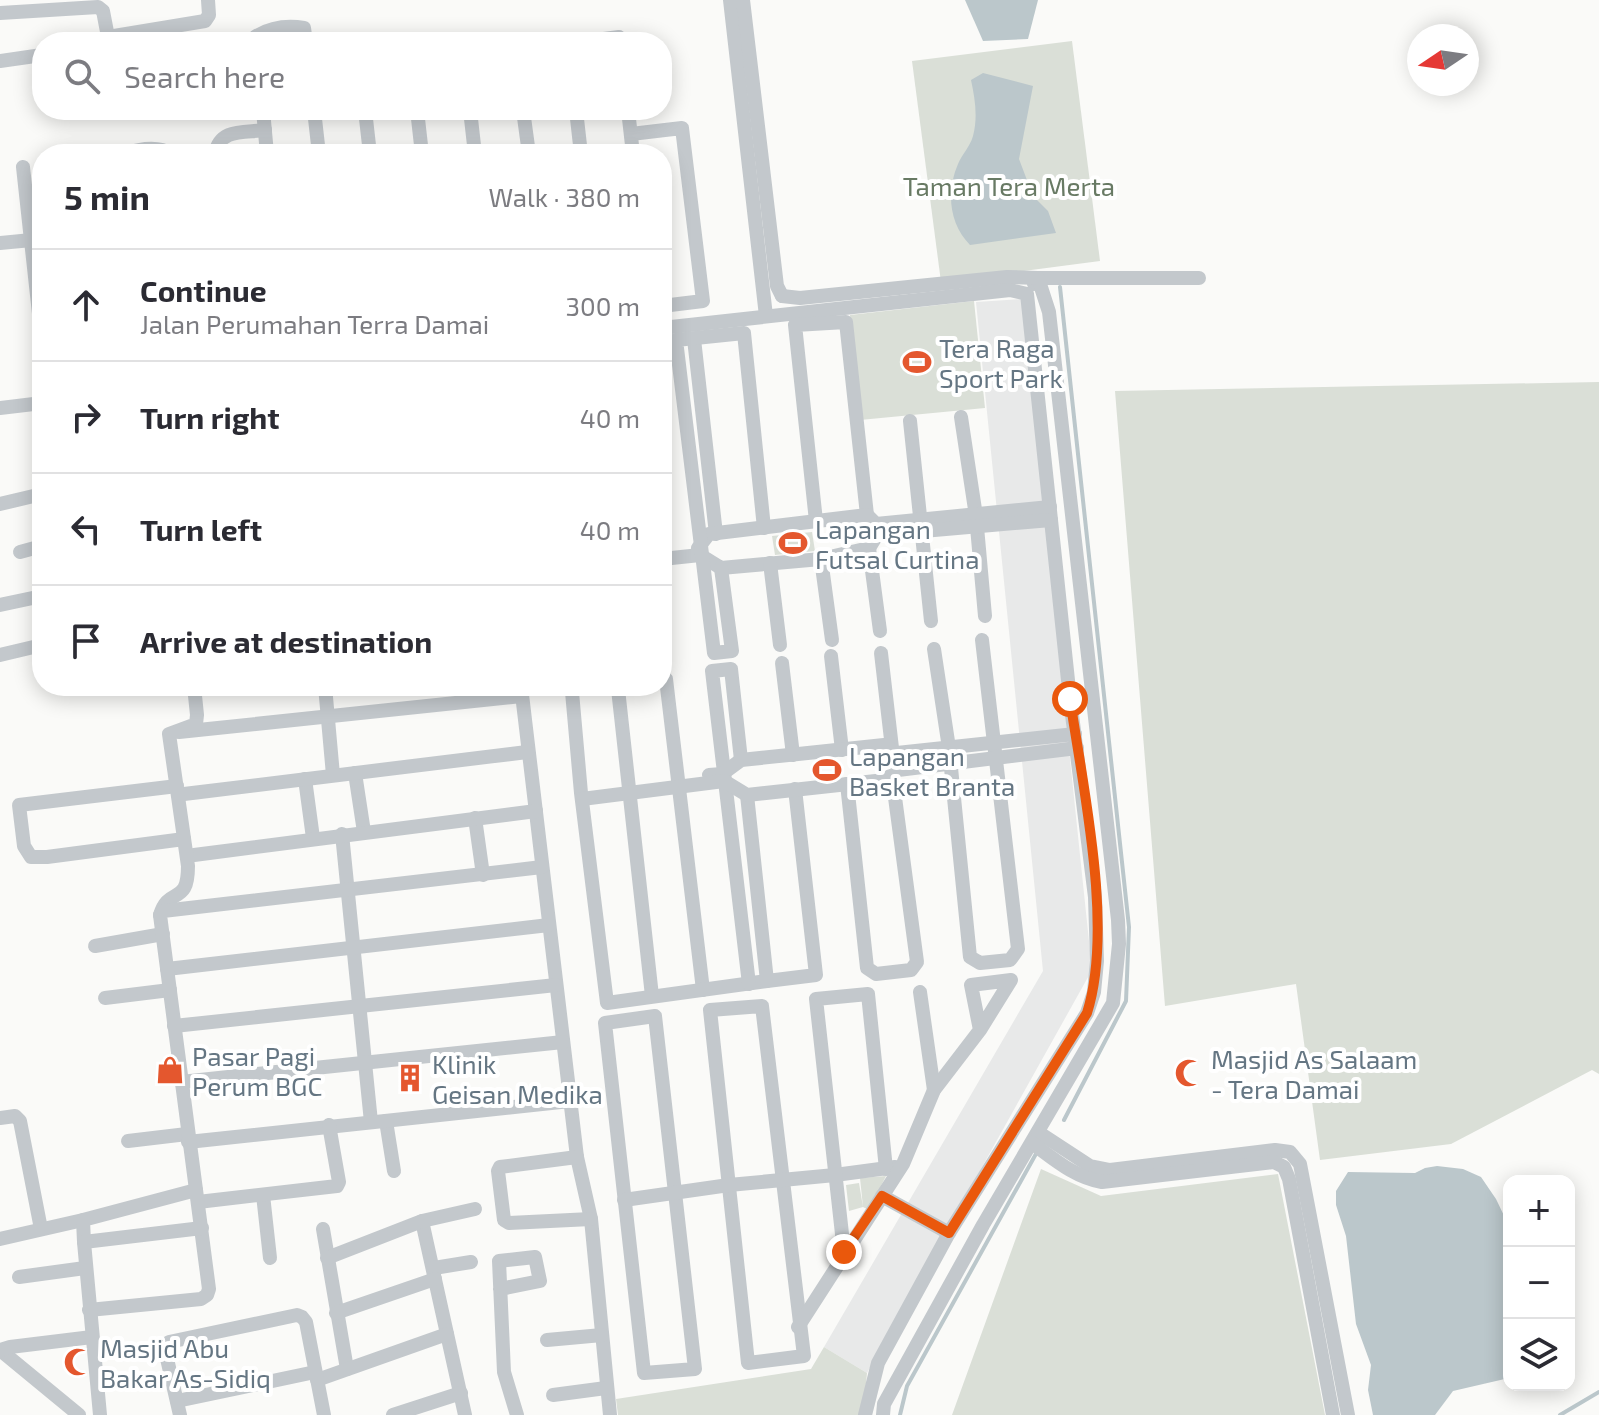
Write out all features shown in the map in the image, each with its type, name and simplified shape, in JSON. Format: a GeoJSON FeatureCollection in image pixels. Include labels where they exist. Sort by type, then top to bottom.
{"type":"FeatureCollection","features":[{"type":"Feature","properties":{"kind":"street"},"geometry":{"type":"LineString","coordinates":[[148,32],[205,21],[209,15],[208,0]]}},
{"type":"Feature","properties":{"kind":"street"},"geometry":{"type":"LineString","coordinates":[[730,0],[766,316]]}},
{"type":"Feature","properties":{"kind":"street"},"geometry":{"type":"LineString","coordinates":[[743,0],[777,286],[782,296]]}},
{"type":"Feature","properties":{"kind":"street"},"geometry":{"type":"LineString","coordinates":[[0,13],[98,7],[103,11],[106,32]]}},
{"type":"Feature","properties":{"kind":"street"},"geometry":{"type":"LineString","coordinates":[[264,32],[290,25],[304,28],[305,32]]}},
{"type":"Feature","properties":{"kind":"street"},"geometry":{"type":"LineString","coordinates":[[0,61],[32,56]]}},
{"type":"Feature","properties":{"kind":"street"},"geometry":{"type":"LineString","coordinates":[[264,120],[266,144]]}},
{"type":"Feature","properties":{"kind":"street"},"geometry":{"type":"LineString","coordinates":[[315,120],[318,144]]}},
{"type":"Feature","properties":{"kind":"street"},"geometry":{"type":"LineString","coordinates":[[366,120],[369,144]]}},
{"type":"Feature","properties":{"kind":"street"},"geometry":{"type":"LineString","coordinates":[[418,120],[421,144]]}},
{"type":"Feature","properties":{"kind":"street"},"geometry":{"type":"LineString","coordinates":[[471,120],[474,144]]}},
{"type":"Feature","properties":{"kind":"street"},"geometry":{"type":"LineString","coordinates":[[524,120],[528,144]]}},
{"type":"Feature","properties":{"kind":"street"},"geometry":{"type":"LineString","coordinates":[[577,120],[580,144]]}},
{"type":"Feature","properties":{"kind":"street"},"geometry":{"type":"LineString","coordinates":[[629,120],[632,144]]}},
{"type":"Feature","properties":{"kind":"street"},"geometry":{"type":"LineString","coordinates":[[631,134],[682,128],[703,301],[672,305]]}},
{"type":"Feature","properties":{"kind":"street"},"geometry":{"type":"LineString","coordinates":[[217,144],[225,135],[265,130]]}},
{"type":"Feature","properties":{"kind":"street"},"geometry":{"type":"LineString","coordinates":[[23,167],[32,217]]}},
{"type":"Feature","properties":{"kind":"street"},"geometry":{"type":"LineString","coordinates":[[0,243],[32,239]]}},
{"type":"Feature","properties":{"kind":"street"},"geometry":{"type":"LineString","coordinates":[[782,296],[800,298],[1014,276],[1199,278]]}},
{"type":"Feature","properties":{"kind":"street"},"geometry":{"type":"LineString","coordinates":[[865,1415],[878,1363],[949,1233],[1087,1013],[1094,992],[1097,961],[1095,897],[1027,294],[1038,278]]}},
{"type":"Feature","properties":{"kind":"street"},"geometry":{"type":"LineString","coordinates":[[883,1415],[884,1404],[1113,1003],[1119,944],[1049,312],[1038,278]]}},
{"type":"Feature","properties":{"kind":"street"},"geometry":{"type":"LineString","coordinates":[[672,327],[1010,290],[1027,294]]}},
{"type":"Feature","properties":{"kind":"street"},"geometry":{"type":"LineString","coordinates":[[766,316],[782,296]]}},
{"type":"Feature","properties":{"kind":"street"},"geometry":{"type":"LineString","coordinates":[[816,521],[795,325],[846,322],[872,530],[880,631]]}},
{"type":"Feature","properties":{"kind":"street"},"geometry":{"type":"LineString","coordinates":[[672,341],[744,333],[764,528]]}},
{"type":"Feature","properties":{"kind":"street"},"geometry":{"type":"LineString","coordinates":[[694,339],[716,534]]}},
{"type":"Feature","properties":{"kind":"street"},"geometry":{"type":"LineString","coordinates":[[672,361],[700,551],[714,653],[732,651],[721,568],[700,551],[672,552]]}},
{"type":"Feature","properties":{"kind":"street"},"geometry":{"type":"LineString","coordinates":[[0,408],[32,404]]}},
{"type":"Feature","properties":{"kind":"street"},"geometry":{"type":"LineString","coordinates":[[961,417],[985,616]]}},
{"type":"Feature","properties":{"kind":"street"},"geometry":{"type":"LineString","coordinates":[[910,421],[931,621]]}},
{"type":"Feature","properties":{"kind":"street"},"geometry":{"type":"LineString","coordinates":[[0,504],[32,496]]}},
{"type":"Feature","properties":{"kind":"street"},"geometry":{"type":"LineString","coordinates":[[700,551],[709,534],[816,521],[872,530],[1051,514]]}},
{"type":"Feature","properties":{"kind":"street"},"geometry":{"type":"LineString","coordinates":[[721,568],[821,559],[872,530]]}},
{"type":"Feature","properties":{"kind":"street"},"geometry":{"type":"LineString","coordinates":[[20,552],[32,549]]}},
{"type":"Feature","properties":{"kind":"street"},"geometry":{"type":"LineString","coordinates":[[672,557],[700,551]]}},
{"type":"Feature","properties":{"kind":"street"},"geometry":{"type":"LineString","coordinates":[[821,559],[832,640]]}},
{"type":"Feature","properties":{"kind":"street"},"geometry":{"type":"LineString","coordinates":[[770,563],[780,645]]}},
{"type":"Feature","properties":{"kind":"street"},"geometry":{"type":"LineString","coordinates":[[0,605],[32,598]]}},
{"type":"Feature","properties":{"kind":"street"},"geometry":{"type":"LineString","coordinates":[[934,649],[950,756],[970,957],[980,963],[1010,960],[1018,949],[982,640]]}},
{"type":"Feature","properties":{"kind":"street"},"geometry":{"type":"LineString","coordinates":[[0,655],[32,647]]}},
{"type":"Feature","properties":{"kind":"street"},"geometry":{"type":"LineString","coordinates":[[847,784],[867,968],[876,974],[911,970],[917,962],[881,653]]}},
{"type":"Feature","properties":{"kind":"street"},"geometry":{"type":"LineString","coordinates":[[831,656],[842,750]]}},
{"type":"Feature","properties":{"kind":"street"},"geometry":{"type":"LineString","coordinates":[[782,663],[793,755]]}},
{"type":"Feature","properties":{"kind":"street"},"geometry":{"type":"LineString","coordinates":[[741,760],[731,669],[712,671],[749,984]]}},
{"type":"Feature","properties":{"kind":"street"},"geometry":{"type":"LineString","coordinates":[[179,732],[196,724],[195,696]]}},
{"type":"Feature","properties":{"kind":"street"},"geometry":{"type":"LineString","coordinates":[[326,696],[333,775]]}},
{"type":"Feature","properties":{"kind":"street"},"geometry":{"type":"LineString","coordinates":[[89,1310],[203,1298],[209,1289],[160,915],[167,900],[181,893],[188,884],[180,790],[169,734],[482,696]]}},
{"type":"Feature","properties":{"kind":"street"},"geometry":{"type":"LineString","coordinates":[[521,696],[577,1157],[591,1219],[590,1282],[602,1335],[610,1415]]}},
{"type":"Feature","properties":{"kind":"street"},"geometry":{"type":"LineString","coordinates":[[572,696],[607,1003],[816,975],[795,789]]}},
{"type":"Feature","properties":{"kind":"street"},"geometry":{"type":"LineString","coordinates":[[619,696],[652,996]]}},
{"type":"Feature","properties":{"kind":"street"},"geometry":{"type":"LineString","coordinates":[[667,696],[703,990]]}},
{"type":"Feature","properties":{"kind":"street"},"geometry":{"type":"LineString","coordinates":[[723,777],[747,795],[885,780],[895,772],[950,756],[1076,741]]}},
{"type":"Feature","properties":{"kind":"street"},"geometry":{"type":"LineString","coordinates":[[582,796],[723,777],[741,760],[884,745],[894,751],[950,756]]}},
{"type":"Feature","properties":{"kind":"street"},"geometry":{"type":"LineString","coordinates":[[184,839],[31,857],[24,846],[19,805],[305,779],[527,752]]}},
{"type":"Feature","properties":{"kind":"street"},"geometry":{"type":"LineString","coordinates":[[355,773],[364,832]]}},
{"type":"Feature","properties":{"kind":"street"},"geometry":{"type":"LineString","coordinates":[[305,779],[313,838]]}},
{"type":"Feature","properties":{"kind":"street"},"geometry":{"type":"LineString","coordinates":[[747,795],[767,981]]}},
{"type":"Feature","properties":{"kind":"street"},"geometry":{"type":"LineString","coordinates":[[194,855],[536,811]]}},
{"type":"Feature","properties":{"kind":"street"},"geometry":{"type":"LineString","coordinates":[[475,818],[483,875]]}},
{"type":"Feature","properties":{"kind":"street"},"geometry":{"type":"LineString","coordinates":[[342,834],[366,1063],[378,1122],[394,1171]]}},
{"type":"Feature","properties":{"kind":"street"},"geometry":{"type":"LineString","coordinates":[[160,915],[168,909],[542,867]]}},
{"type":"Feature","properties":{"kind":"street"},"geometry":{"type":"LineString","coordinates":[[167,969],[549,925]]}},
{"type":"Feature","properties":{"kind":"street"},"geometry":{"type":"LineString","coordinates":[[95,946],[163,934]]}},
{"type":"Feature","properties":{"kind":"street"},"geometry":{"type":"LineString","coordinates":[[174,1026],[556,985]]}},
{"type":"Feature","properties":{"kind":"street"},"geometry":{"type":"LineString","coordinates":[[105,998],[170,990]]}},
{"type":"Feature","properties":{"kind":"street"},"geometry":{"type":"LineString","coordinates":[[920,992],[934,1090]]}},
{"type":"Feature","properties":{"kind":"street"},"geometry":{"type":"LineString","coordinates":[[844,1252],[816,999],[868,994],[886,1169]]}},
{"type":"Feature","properties":{"kind":"street"},"geometry":{"type":"LineString","coordinates":[[762,1006],[781,1180],[804,1356],[748,1363],[710,1010],[762,1006]]}},
{"type":"Feature","properties":{"kind":"street"},"geometry":{"type":"LineString","coordinates":[[655,1016],[676,1192],[695,1369],[644,1373],[605,1023],[655,1016]]}},
{"type":"Feature","properties":{"kind":"street"},"geometry":{"type":"LineString","coordinates":[[798,1327],[903,1164],[934,1090],[980,1030]]}},
{"type":"Feature","properties":{"kind":"street"},"geometry":{"type":"LineString","coordinates":[[181,1082],[563,1042]]}},
{"type":"Feature","properties":{"kind":"street"},"geometry":{"type":"LineString","coordinates":[[128,1141],[378,1122],[570,1101]]}},
{"type":"Feature","properties":{"kind":"street"},"geometry":{"type":"LineString","coordinates":[[0,1118],[15,1116],[20,1121],[41,1229]]}},
{"type":"Feature","properties":{"kind":"street"},"geometry":{"type":"LineString","coordinates":[[0,1239],[197,1196],[263,1195],[337,1186],[339,1182],[329,1125]]}},
{"type":"Feature","properties":{"kind":"street"},"geometry":{"type":"LineString","coordinates":[[1035,1138],[1066,1168],[1086,1179],[1102,1182],[1274,1162],[1284,1167],[1289,1179],[1333,1415]]}},
{"type":"Feature","properties":{"kind":"street"},"geometry":{"type":"LineString","coordinates":[[1035,1138],[1090,1166],[1110,1170],[1275,1150],[1290,1152],[1300,1164],[1348,1415]]}},
{"type":"Feature","properties":{"kind":"street"},"geometry":{"type":"LineString","coordinates":[[577,1157],[500,1167],[504,1220],[509,1223],[591,1219]]}},
{"type":"Feature","properties":{"kind":"street"},"geometry":{"type":"LineString","coordinates":[[624,1200],[729,1185],[886,1169],[903,1164]]}},
{"type":"Feature","properties":{"kind":"street"},"geometry":{"type":"LineString","coordinates":[[263,1195],[270,1258]]}},
{"type":"Feature","properties":{"kind":"street"},"geometry":{"type":"LineString","coordinates":[[882,1196],[949,1233]]}},
{"type":"Feature","properties":{"kind":"street"},"geometry":{"type":"LineString","coordinates":[[327,1258],[422,1221],[475,1209]]}},
{"type":"Feature","properties":{"kind":"street"},"geometry":{"type":"LineString","coordinates":[[83,1220],[100,1415]]}},
{"type":"Feature","properties":{"kind":"street"},"geometry":{"type":"LineString","coordinates":[[422,1221],[465,1415]]}},
{"type":"Feature","properties":{"kind":"street"},"geometry":{"type":"LineString","coordinates":[[84,1242],[202,1228]]}},
{"type":"Feature","properties":{"kind":"street"},"geometry":{"type":"LineString","coordinates":[[323,1229],[347,1369]]}},
{"type":"Feature","properties":{"kind":"street"},"geometry":{"type":"LineString","coordinates":[[336,1313],[471,1262]]}},
{"type":"Feature","properties":{"kind":"street"},"geometry":{"type":"LineString","coordinates":[[19,1277],[85,1268]]}},
{"type":"Feature","properties":{"kind":"street"},"geometry":{"type":"LineString","coordinates":[[500,1289],[504,1372],[517,1415]]}},
{"type":"Feature","properties":{"kind":"street"},"geometry":{"type":"LineString","coordinates":[[324,1415],[316,1376],[306,1322],[300,1316],[174,1340],[165,1350],[178,1408],[316,1376],[347,1369],[447,1334]]}},
{"type":"Feature","properties":{"kind":"street"},"geometry":{"type":"LineString","coordinates":[[547,1340],[602,1335]]}},
{"type":"Feature","properties":{"kind":"street"},"geometry":{"type":"LineString","coordinates":[[0,1350],[92,1337]]}},
{"type":"Feature","properties":{"kind":"street"},"geometry":{"type":"LineString","coordinates":[[0,1350],[79,1415]]}},
{"type":"Feature","properties":{"kind":"street"},"geometry":{"type":"LineString","coordinates":[[553,1395],[606,1388]]}},
{"type":"Feature","properties":{"kind":"street"},"geometry":{"type":"LineString","coordinates":[[393,1415],[461,1393]]}},
{"type":"Feature","properties":{"kind":"shaded area"},"geometry":{"type":"Polygon","coordinates":[[[965,0],[1038,0],[1028,39],[983,41],[965,0]]]}},
{"type":"Feature","properties":{"kind":"shaded area"},"geometry":{"type":"Polygon","coordinates":[[[983,73],[1033,86],[1019,159],[1033,196],[1048,211],[1056,233],[970,245],[958,227],[952,207],[952,185],[958,164],[975,129],[971,80],[983,73]]]}},
{"type":"Feature","properties":{"kind":"shaded area"},"geometry":{"type":"Polygon","coordinates":[[[1022,299],[1092,970],[867,1373],[824,1347],[1043,971],[976,302],[1022,299]]]}},
{"type":"Feature","properties":{"kind":"shaded area"},"geometry":{"type":"Polygon","coordinates":[[[1425,1168],[1463,1169],[1481,1177],[1503,1214],[1503,1379],[1453,1391],[1435,1415],[1373,1415],[1368,1390],[1371,1365],[1356,1324],[1346,1236],[1336,1205],[1336,1191],[1348,1172],[1415,1173],[1425,1168]]]}},
{"type":"Feature","properties":{"kind":"green space","name":"Taman Tera Merta"},"geometry":{"type":"Polygon","coordinates":[[[1072,41],[1100,261],[941,282],[912,61],[1072,41]]]}},
{"type":"Feature","properties":{"kind":"green space","name":"Tera Raga Sport Park"},"geometry":{"type":"Polygon","coordinates":[[[974,301],[985,408],[860,420],[850,315],[974,301]]]}},
{"type":"Feature","properties":{"kind":"green space"},"geometry":{"type":"Polygon","coordinates":[[[1599,382],[1599,1074],[1592,1070],[1451,1144],[1320,1160],[1296,984],[1165,1006],[1115,391],[1599,382]]]}},
{"type":"Feature","properties":{"kind":"green space","name":"Lapangan Futsal Curtina"},"geometry":{"type":"Polygon","coordinates":[[[812,532],[815,551],[775,555],[772,536],[812,532]]]}},
{"type":"Feature","properties":{"kind":"green space"},"geometry":{"type":"Polygon","coordinates":[[[1041,1169],[1101,1196],[1278,1174],[1325,1415],[952,1415],[1041,1169]]]}},
{"type":"Feature","properties":{"kind":"green space"},"geometry":{"type":"Polygon","coordinates":[[[886,1176],[869,1210],[863,1207],[860,1178],[886,1176]]]}},
{"type":"Feature","properties":{"kind":"green space"},"geometry":{"type":"Polygon","coordinates":[[[859,1183],[863,1207],[849,1211],[846,1185],[859,1183]]]}},
{"type":"Feature","properties":{"kind":"green space"},"geometry":{"type":"Polygon","coordinates":[[[824,1347],[867,1373],[863,1415],[618,1415],[616,1399],[811,1369],[824,1347]]]}},
{"type":"Feature","properties":{"kind":"waterway"},"geometry":{"type":"LineString","coordinates":[[1060,287],[1129,927],[1126,1001],[1064,1120]]}},
{"type":"Feature","properties":{"kind":"waterway"},"geometry":{"type":"LineString","coordinates":[[900,1415],[907,1386],[1037,1152]]}},
{"type":"Feature","properties":{"kind":"waterway"},"geometry":{"type":"LineString","coordinates":[[1560,1415],[1599,1392]]}},
{"type":"Feature","properties":{"kind":"place","name":"Tera Raga Sport Park"},"geometry":{"type":"Point","coordinates":[917,362]}},
{"type":"Feature","properties":{"kind":"place","name":"Lapangan Futsal Curtina"},"geometry":{"type":"Point","coordinates":[793,543]}},
{"type":"Feature","properties":{"kind":"place","name":"Lapangan Basket Branta"},"geometry":{"type":"Point","coordinates":[827,770]}},
{"type":"Feature","properties":{"kind":"place","name":"Pasar Pagi Perum BGC"},"geometry":{"type":"Point","coordinates":[170,1070]}},
{"type":"Feature","properties":{"kind":"place","name":"Masjid As Salaam - Tera Damai"},"geometry":{"type":"Point","coordinates":[1189,1073]}},
{"type":"Feature","properties":{"kind":"place","name":"Klinik Geisan Medika"},"geometry":{"type":"Point","coordinates":[410,1078]}},
{"type":"Feature","properties":{"kind":"place","name":"Masjid Abu Bakar As-Sidiq"},"geometry":{"type":"Point","coordinates":[78,1362]}},
{"type":"Feature","properties":{"kind":"route"},"geometry":{"type":"LineString","coordinates":[[844,1252],[882,1196],[949,1233],[1087,1013],[1094,992],[1097,961],[1095,897],[1070,699]]}}]}
